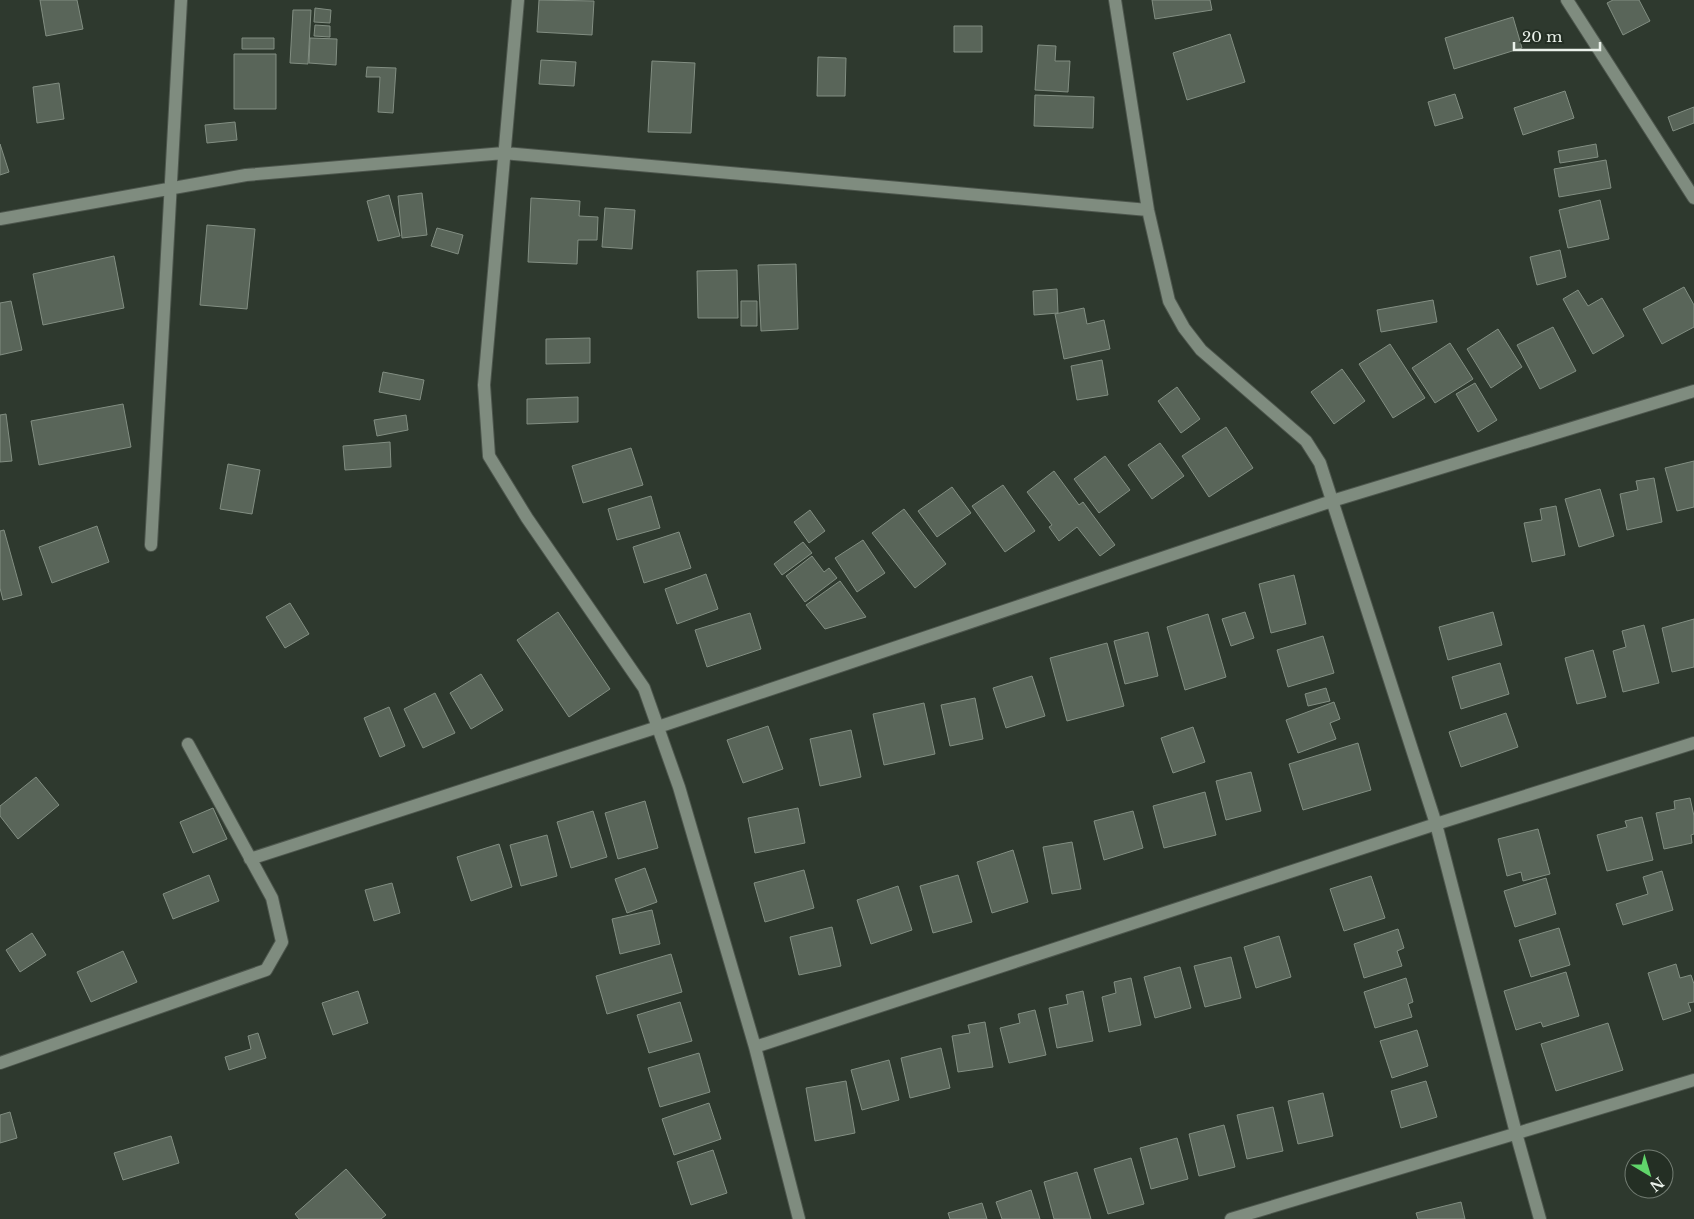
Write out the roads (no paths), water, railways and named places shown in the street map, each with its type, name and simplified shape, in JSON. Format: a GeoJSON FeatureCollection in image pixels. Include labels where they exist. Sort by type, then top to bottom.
{"type":"FeatureCollection","features":[{"type":"Feature","properties":{"kind":"street"},"geometry":{"type":"LineString","coordinates":[[151,545],[181,0]]}},
{"type":"Feature","properties":{"kind":"street"},"geometry":{"type":"LineString","coordinates":[[518,0],[484,385],[489,456],[527,518],[644,688],[679,787],[755,1046],[799,1219]]}},
{"type":"Feature","properties":{"kind":"street"},"geometry":{"type":"LineString","coordinates":[[1115,0],[1148,210],[1168,301],[1184,328],[1201,350],[1306,441],[1320,463],[1436,824],[1540,1219]]}},
{"type":"Feature","properties":{"kind":"street"},"geometry":{"type":"LineString","coordinates":[[1567,0],[1694,198]]}},
{"type":"Feature","properties":{"kind":"street"},"geometry":{"type":"LineString","coordinates":[[0,219],[246,175],[504,153],[1148,210]]}},
{"type":"Feature","properties":{"kind":"street"},"geometry":{"type":"LineString","coordinates":[[250,859],[658,727],[1332,501],[1694,391]]}},
{"type":"Feature","properties":{"kind":"street"},"geometry":{"type":"LineString","coordinates":[[755,1046],[1436,824],[1694,743]]}},
{"type":"Feature","properties":{"kind":"street"},"geometry":{"type":"LineString","coordinates":[[0,1063],[266,970],[282,942],[272,898],[188,744]]}},
{"type":"Feature","properties":{"kind":"street"},"geometry":{"type":"LineString","coordinates":[[1231,1219],[1694,1080]]}}]}
